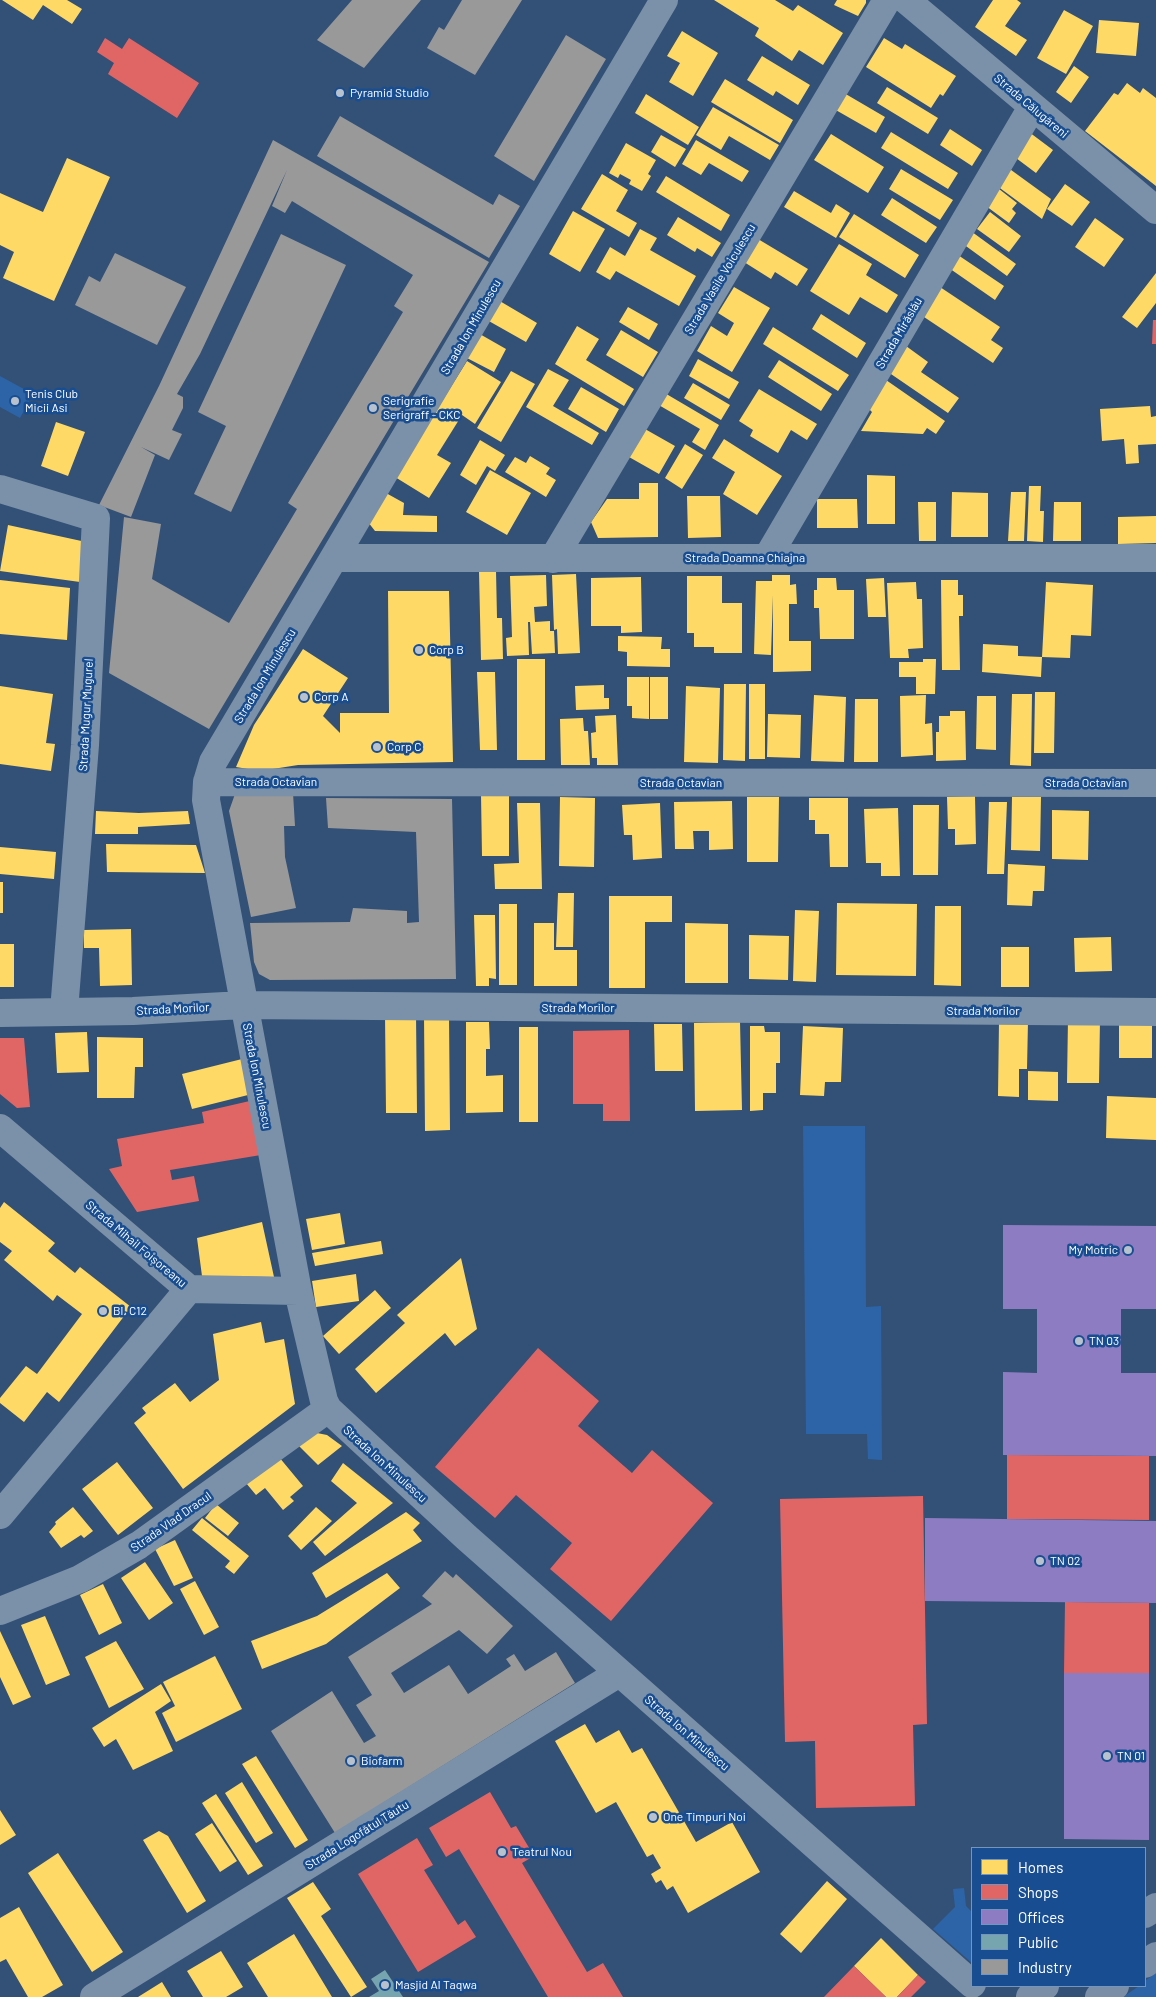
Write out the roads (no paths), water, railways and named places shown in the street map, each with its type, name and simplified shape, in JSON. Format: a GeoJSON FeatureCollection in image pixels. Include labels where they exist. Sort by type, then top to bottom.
{"type":"FeatureCollection","features":[{"type":"Feature","properties":{"kind":"main road"},"geometry":{"type":"LineString","coordinates":[[1030,1997],[1044,1987]]}},
{"type":"Feature","properties":{"kind":"main road"},"geometry":{"type":"LineString","coordinates":[[1099,1997],[1114,1987]]}},
{"type":"Feature","properties":{"kind":"street","name":"Strada Ion Minulescu"},"geometry":{"type":"LineString","coordinates":[[664,0],[213,762],[207,782],[206,800],[298,1291],[324,1401],[328,1409],[466,1537],[619,1674],[971,1983]]}},
{"type":"Feature","properties":{"kind":"street","name":"Strada Vasile Voiculescu"},"geometry":{"type":"LineString","coordinates":[[553,559],[887,0]]}},
{"type":"Feature","properties":{"kind":"street","name":"Strada Călugăreni"},"geometry":{"type":"LineString","coordinates":[[906,0],[1156,210]]}},
{"type":"Feature","properties":{"kind":"street","name":"Strada Mirăslău"},"geometry":{"type":"LineString","coordinates":[[767,558],[1032,107]]}},
{"type":"Feature","properties":{"kind":"street","name":"Strada Mugur Mugurel"},"geometry":{"type":"LineString","coordinates":[[0,489],[96,518],[85,745],[64,1011]]}},
{"type":"Feature","properties":{"kind":"street","name":"Strada Doamna Chiajna"},"geometry":{"type":"LineString","coordinates":[[335,558],[1156,558]]}},
{"type":"Feature","properties":{"kind":"street","name":"Strada Octavian"},"geometry":{"type":"LineString","coordinates":[[207,782],[1156,784]]}},
{"type":"Feature","properties":{"kind":"street","name":"Strada Morilor"},"geometry":{"type":"LineString","coordinates":[[0,1013],[243,1005],[1156,1012]]}},
{"type":"Feature","properties":{"kind":"street","name":"Strada Mihail Foișoreanu"},"geometry":{"type":"LineString","coordinates":[[0,1128],[189,1289],[298,1291]]}},
{"type":"Feature","properties":{"kind":"street"},"geometry":{"type":"LineString","coordinates":[[0,1515],[189,1289]]}},
{"type":"Feature","properties":{"kind":"street","name":"Strada Vlad Dracul"},"geometry":{"type":"LineString","coordinates":[[0,1611],[80,1579],[139,1545],[328,1409]]}},
{"type":"Feature","properties":{"kind":"street","name":"Strada Logofătul Tăutu"},"geometry":{"type":"LineString","coordinates":[[94,1997],[619,1674]]}},
{"type":"Feature","properties":{"kind":"street","name":"Strada Ion Minulescu"},"geometry":{"type":"LineString","coordinates":[[975,1987],[986,1997]]}},
{"type":"Feature","properties":{"kind":"place","name":"Pyramid Studio"},"geometry":{"type":"Point","coordinates":[340,93]}},
{"type":"Feature","properties":{"kind":"place","name":"Tenis Club Micii Asi"},"geometry":{"type":"Point","coordinates":[15,401]}},
{"type":"Feature","properties":{"kind":"place","name":"Serigrafie Serigraff - CKC"},"geometry":{"type":"Point","coordinates":[373,408]}},
{"type":"Feature","properties":{"kind":"place","name":"Corp B"},"geometry":{"type":"Point","coordinates":[419,650]}},
{"type":"Feature","properties":{"kind":"place","name":"Corp A"},"geometry":{"type":"Point","coordinates":[304,697]}},
{"type":"Feature","properties":{"kind":"place","name":"Corp C"},"geometry":{"type":"Point","coordinates":[377,747]}},
{"type":"Feature","properties":{"kind":"place","name":"My Motric"},"geometry":{"type":"Point","coordinates":[1128,1250]}},
{"type":"Feature","properties":{"kind":"place","name":"Bl. C12"},"geometry":{"type":"Point","coordinates":[103,1311]}},
{"type":"Feature","properties":{"kind":"place","name":"TN 03"},"geometry":{"type":"Point","coordinates":[1079,1341]}},
{"type":"Feature","properties":{"kind":"place","name":"TN 02"},"geometry":{"type":"Point","coordinates":[1040,1561]}},
{"type":"Feature","properties":{"kind":"place","name":"TN 01"},"geometry":{"type":"Point","coordinates":[1107,1756]}},
{"type":"Feature","properties":{"kind":"place","name":"Biofarm"},"geometry":{"type":"Point","coordinates":[351,1761]}},
{"type":"Feature","properties":{"kind":"place","name":"One Timpuri Noi"},"geometry":{"type":"Point","coordinates":[653,1817]}},
{"type":"Feature","properties":{"kind":"place","name":"Teatrul Nou"},"geometry":{"type":"Point","coordinates":[502,1852]}},
{"type":"Feature","properties":{"kind":"place","name":"Masjid Al Taqwa"},"geometry":{"type":"Point","coordinates":[385,1985]}}]}
